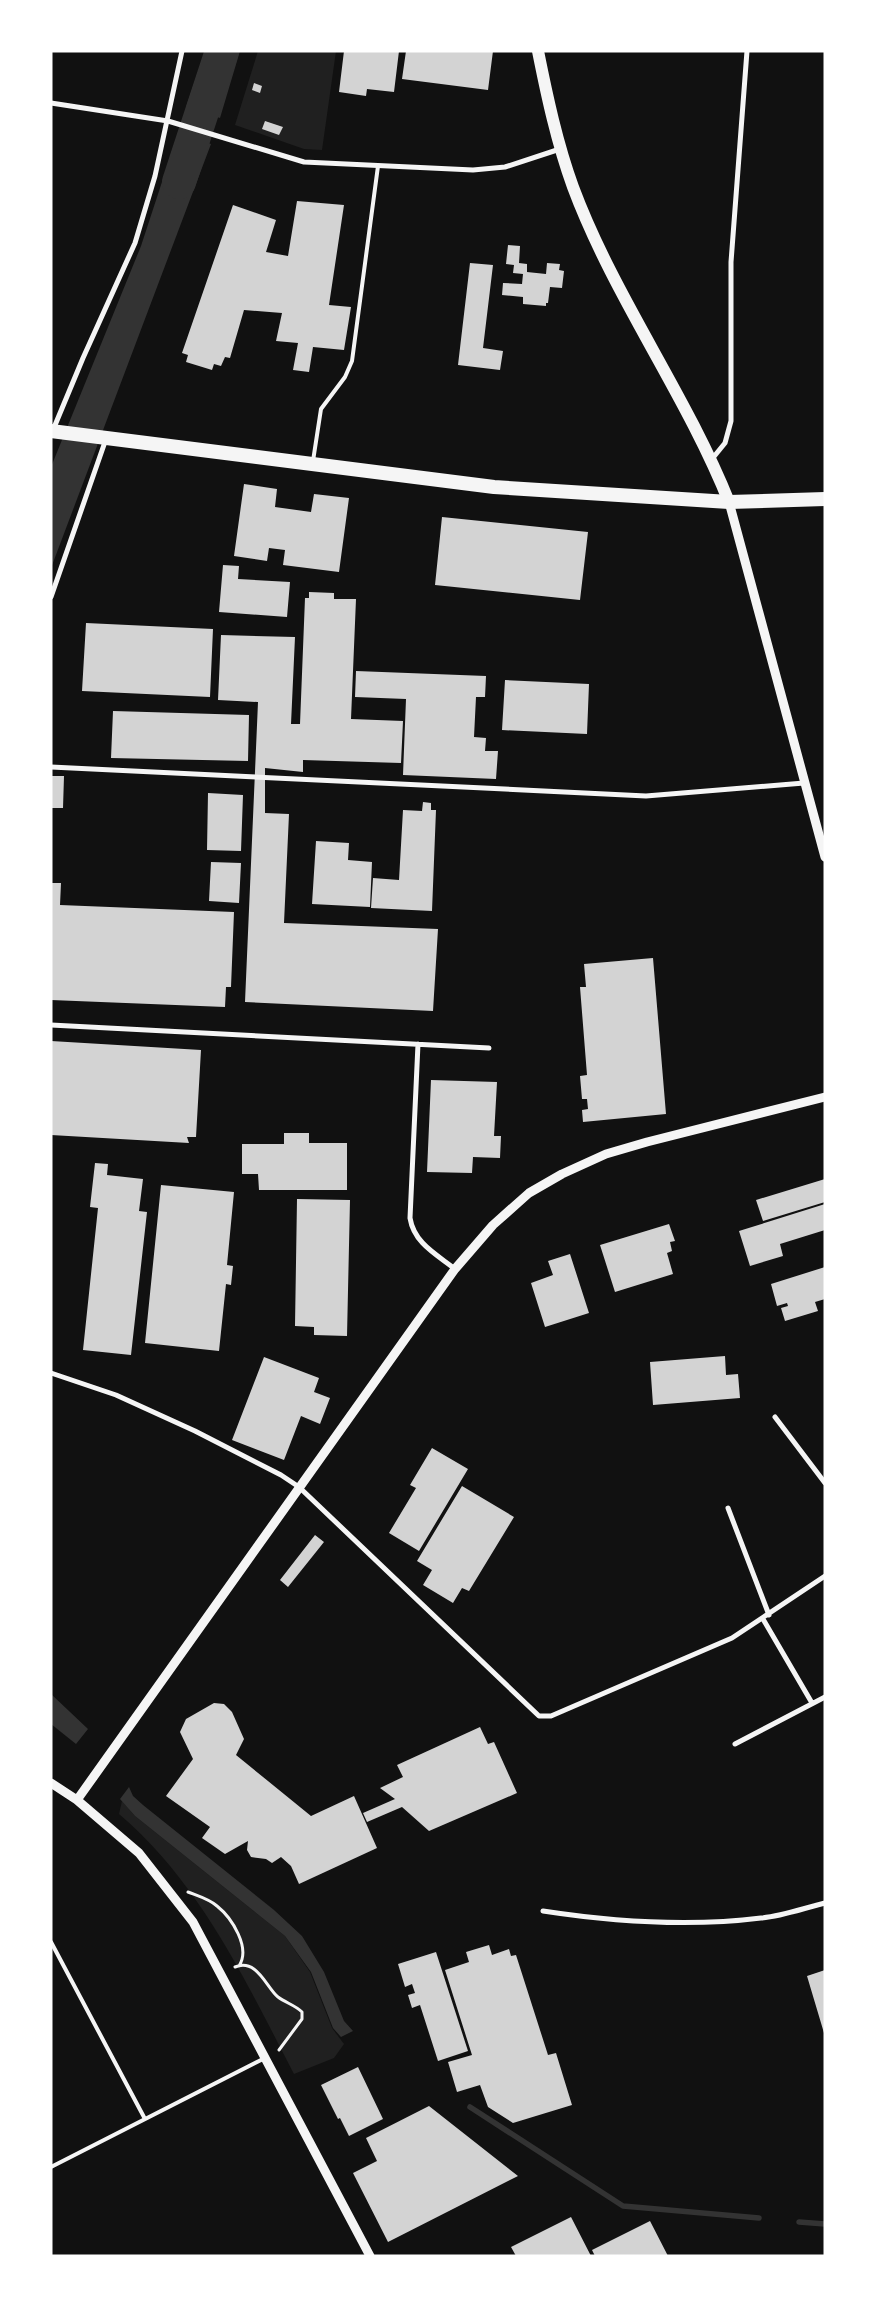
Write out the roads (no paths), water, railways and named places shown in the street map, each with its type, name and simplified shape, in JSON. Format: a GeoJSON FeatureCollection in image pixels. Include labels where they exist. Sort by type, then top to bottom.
{"type":"FeatureCollection","features":[{"type":"Feature","properties":{"kind":"highway"},"geometry":{"type":"LineString","coordinates":[[53,432],[494,487],[729,502],[825,499]]}},
{"type":"Feature","properties":{"kind":"main road"},"geometry":{"type":"LineString","coordinates":[[538,51],[561,148],[573,187],[600,248],[677,397],[712,459],[729,502]]}},
{"type":"Feature","properties":{"kind":"street"},"geometry":{"type":"LineString","coordinates":[[53,432],[82,358],[135,243],[155,176],[182,51]]}},
{"type":"Feature","properties":{"kind":"street"},"geometry":{"type":"LineString","coordinates":[[712,459],[724,443],[731,421],[730,262],[747,51]]}},
{"type":"Feature","properties":{"kind":"street"},"geometry":{"type":"LineString","coordinates":[[51,103],[168,121],[304,162],[473,170],[505,168],[561,148]]}},
{"type":"Feature","properties":{"kind":"street"},"geometry":{"type":"LineString","coordinates":[[51,597],[104,438]]}},
{"type":"Feature","properties":{"kind":"street"},"geometry":{"type":"LineString","coordinates":[[729,502],[825,857]]}},
{"type":"Feature","properties":{"kind":"street"},"geometry":{"type":"LineString","coordinates":[[51,767],[646,796],[804,783]]}},
{"type":"Feature","properties":{"kind":"street"},"geometry":{"type":"LineString","coordinates":[[51,1025],[489,1048]]}},
{"type":"Feature","properties":{"kind":"street"},"geometry":{"type":"LineString","coordinates":[[418,1044],[411,1226],[419,1241],[455,1269]]}},
{"type":"Feature","properties":{"kind":"street"},"geometry":{"type":"LineString","coordinates":[[77,1800],[455,1269],[493,1225],[529,1193],[562,1174],[606,1154],[825,1097]]}},
{"type":"Feature","properties":{"kind":"street"},"geometry":{"type":"LineString","coordinates":[[51,1373],[125,1399],[273,1470],[299,1487],[539,1716],[551,1716],[723,1642],[763,1619],[825,1576]]}},
{"type":"Feature","properties":{"kind":"street"},"geometry":{"type":"LineString","coordinates":[[775,1417],[825,1483]]}},
{"type":"Feature","properties":{"kind":"street"},"geometry":{"type":"LineString","coordinates":[[728,1508],[769,1615]]}},
{"type":"Feature","properties":{"kind":"street"},"geometry":{"type":"LineString","coordinates":[[763,1619],[812,1703]]}},
{"type":"Feature","properties":{"kind":"street"},"geometry":{"type":"LineString","coordinates":[[735,1744],[825,1696]]}},
{"type":"Feature","properties":{"kind":"street"},"geometry":{"type":"LineString","coordinates":[[51,1783],[77,1800],[139,1853],[193,1922],[370,2256]]}},
{"type":"Feature","properties":{"kind":"street"},"geometry":{"type":"LineString","coordinates":[[543,1911],[602,1920],[667,1923],[761,1918],[825,1903]]}},
{"type":"Feature","properties":{"kind":"lane"},"geometry":{"type":"LineString","coordinates":[[312,463],[321,409],[345,377],[352,362],[378,166]]}},
{"type":"Feature","properties":{"kind":"lane"},"geometry":{"type":"LineString","coordinates":[[51,1942],[145,2119]]}},
{"type":"Feature","properties":{"kind":"lane"},"geometry":{"type":"LineString","coordinates":[[51,2167],[265,2058]]}},
{"type":"Feature","properties":{"kind":"waterway"},"geometry":{"type":"LineString","coordinates":[[179,182],[222,51]]}},
{"type":"Feature","properties":{"kind":"waterway"},"geometry":{"type":"LineString","coordinates":[[470,2107],[623,2206],[759,2218]]}},
{"type":"Feature","properties":{"kind":"waterway"},"geometry":{"type":"LineString","coordinates":[[799,2222],[825,2224]]}}]}
